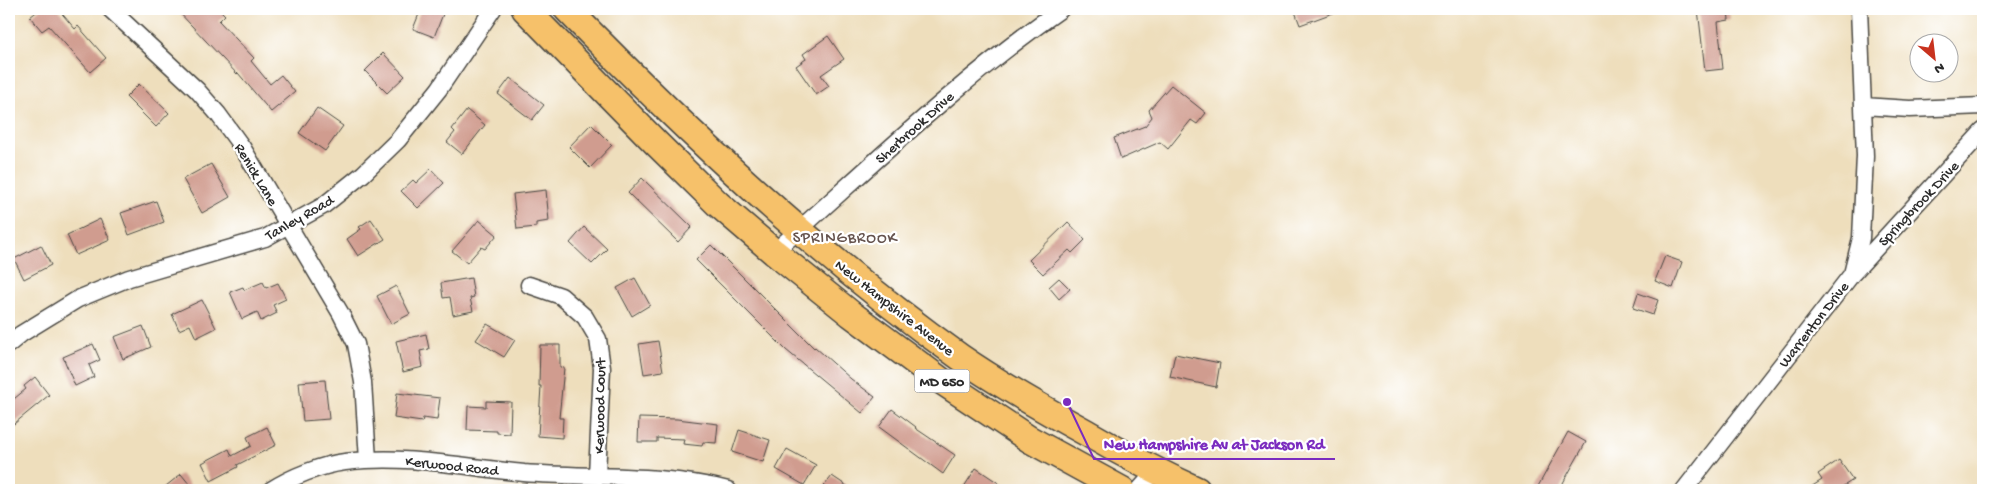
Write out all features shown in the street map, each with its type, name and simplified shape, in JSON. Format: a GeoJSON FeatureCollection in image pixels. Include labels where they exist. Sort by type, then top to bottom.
{"type":"FeatureCollection","features":[{"type":"Feature","properties":{"kind":"main road","name":"New Hampshire Avenue"},"geometry":{"type":"LineString","coordinates":[[525,9],[718,204],[774,252],[851,314],[940,380],[1029,439],[1122,490]]}},
{"type":"Feature","properties":{"kind":"main road","name":"New Hampshire Avenue"},"geometry":{"type":"LineString","coordinates":[[567,9],[683,124],[865,286],[961,358],[1059,418],[1147,481],[1197,490]]}},
{"type":"Feature","properties":{"kind":"street","name":"Renick Lane"},"geometry":{"type":"LineString","coordinates":[[110,9],[197,90],[218,114],[246,155],[341,314],[356,344],[363,382],[368,460]]}},
{"type":"Feature","properties":{"kind":"street","name":"Tanley Road"},"geometry":{"type":"LineString","coordinates":[[9,344],[21,334],[78,299],[129,278],[265,238],[322,206],[363,174],[398,140],[439,89],[493,9]]}},
{"type":"Feature","properties":{"kind":"street","name":"Sherbrook Drive"},"geometry":{"type":"LineString","coordinates":[[774,252],[965,82],[1025,34],[1061,9]]}},
{"type":"Feature","properties":{"kind":"street","name":"Warrenton Drive"},"geometry":{"type":"LineString","coordinates":[[1684,490],[1852,274],[1861,238],[1865,156],[1860,9]]}},
{"type":"Feature","properties":{"kind":"street"},"geometry":{"type":"LineString","coordinates":[[1863,106],[1910,109],[1983,106]]}},
{"type":"Feature","properties":{"kind":"street","name":"Springbrook Drive"},"geometry":{"type":"LineString","coordinates":[[1852,274],[1983,131]]}},
{"type":"Feature","properties":{"kind":"street","name":"Kerwood Court"},"geometry":{"type":"LineString","coordinates":[[529,285],[561,296],[585,317],[598,339],[602,368],[597,475]]}},
{"type":"Feature","properties":{"kind":"street","name":"Kerwood Road"},"geometry":{"type":"LineString","coordinates":[[271,490],[307,473],[343,462],[400,459],[526,473],[597,475],[704,484],[728,490]]}},
{"type":"Feature","properties":{"kind":"building"},"geometry":{"type":"Polygon","coordinates":[[[40,9],[58,9],[75,29],[78,26],[106,58],[90,72],[49,26],[42,31],[30,17],[40,9]]]}},
{"type":"Feature","properties":{"kind":"building"},"geometry":{"type":"Polygon","coordinates":[[[176,9],[219,9],[225,15],[219,21],[254,58],[251,61],[270,84],[281,75],[295,92],[271,112],[238,73],[176,9]]]}},
{"type":"Feature","properties":{"kind":"building"},"geometry":{"type":"Polygon","coordinates":[[[421,9],[445,9],[434,37],[413,29],[421,9]]]}},
{"type":"Feature","properties":{"kind":"building"},"geometry":{"type":"Polygon","coordinates":[[[1294,9],[1340,9],[1341,10],[1300,25],[1294,9]]]}},
{"type":"Feature","properties":{"kind":"building"},"geometry":{"type":"Polygon","coordinates":[[[1698,9],[1728,9],[1729,20],[1718,22],[1723,69],[1705,71],[1698,9]]]}},
{"type":"Feature","properties":{"kind":"building"},"geometry":{"type":"Polygon","coordinates":[[[828,36],[844,59],[821,75],[829,86],[816,95],[796,66],[806,59],[803,54],[828,36]]]}},
{"type":"Feature","properties":{"kind":"building"},"geometry":{"type":"Polygon","coordinates":[[[383,53],[405,76],[387,93],[365,71],[383,53]]]}},
{"type":"Feature","properties":{"kind":"building"},"geometry":{"type":"Polygon","coordinates":[[[510,78],[544,105],[532,120],[498,94],[510,78]]]}},
{"type":"Feature","properties":{"kind":"building"},"geometry":{"type":"Polygon","coordinates":[[[139,84],[169,113],[156,127],[126,97],[139,84]]]}},
{"type":"Feature","properties":{"kind":"building"},"geometry":{"type":"Polygon","coordinates":[[[1171,85],[1206,113],[1197,124],[1191,120],[1168,149],[1160,142],[1121,159],[1114,138],[1145,126],[1152,117],[1149,110],[1171,85]]]}},
{"type":"Feature","properties":{"kind":"building"},"geometry":{"type":"Polygon","coordinates":[[[317,108],[343,126],[325,151],[299,133],[317,108]]]}},
{"type":"Feature","properties":{"kind":"building"},"geometry":{"type":"Polygon","coordinates":[[[467,110],[485,125],[462,154],[447,142],[455,132],[452,129],[467,110]]]}},
{"type":"Feature","properties":{"kind":"building"},"geometry":{"type":"Polygon","coordinates":[[[591,124],[612,145],[590,168],[569,147],[591,124]]]}},
{"type":"Feature","properties":{"kind":"building"},"geometry":{"type":"Polygon","coordinates":[[[211,164],[230,197],[202,213],[183,179],[211,164]]]}},
{"type":"Feature","properties":{"kind":"building"},"geometry":{"type":"Polygon","coordinates":[[[431,169],[444,183],[418,208],[401,191],[413,180],[416,183],[431,169]]]}},
{"type":"Feature","properties":{"kind":"building"},"geometry":{"type":"Polygon","coordinates":[[[642,178],[692,227],[678,242],[628,193],[642,178]]]}},
{"type":"Feature","properties":{"kind":"building"},"geometry":{"type":"Polygon","coordinates":[[[546,190],[549,221],[536,223],[536,227],[517,229],[513,194],[546,190]]]}},
{"type":"Feature","properties":{"kind":"building"},"geometry":{"type":"Polygon","coordinates":[[[156,201],[164,222],[129,235],[121,213],[156,201]]]}},
{"type":"Feature","properties":{"kind":"building"},"geometry":{"type":"Polygon","coordinates":[[[100,219],[110,240],[76,255],[67,235],[100,219]]]}},
{"type":"Feature","properties":{"kind":"building"},"geometry":{"type":"Polygon","coordinates":[[[371,219],[385,239],[358,256],[347,239],[361,229],[359,227],[371,219]]]}},
{"type":"Feature","properties":{"kind":"building"},"geometry":{"type":"Polygon","coordinates":[[[479,220],[497,235],[485,249],[481,247],[467,263],[452,251],[479,220]]]}},
{"type":"Feature","properties":{"kind":"building"},"geometry":{"type":"Polygon","coordinates":[[[1068,222],[1085,240],[1072,253],[1069,250],[1043,274],[1029,260],[1068,222]]]}},
{"type":"Feature","properties":{"kind":"building"},"geometry":{"type":"Polygon","coordinates":[[[584,227],[607,249],[592,264],[570,243],[584,227]]]}},
{"type":"Feature","properties":{"kind":"building"},"geometry":{"type":"Polygon","coordinates":[[[41,245],[51,265],[24,279],[14,259],[41,245]]]}},
{"type":"Feature","properties":{"kind":"building"},"geometry":{"type":"Polygon","coordinates":[[[711,245],[814,348],[875,397],[862,413],[786,350],[696,260],[711,245]]]}},
{"type":"Feature","properties":{"kind":"building"},"geometry":{"type":"Polygon","coordinates":[[[1665,256],[1682,262],[1673,288],[1655,281],[1665,256]]]}},
{"type":"Feature","properties":{"kind":"building"},"geometry":{"type":"Polygon","coordinates":[[[471,278],[474,297],[470,298],[473,311],[453,315],[450,297],[443,298],[441,283],[471,278]]]}},
{"type":"Feature","properties":{"kind":"building"},"geometry":{"type":"Polygon","coordinates":[[[635,278],[650,305],[632,316],[617,288],[635,278]]]}},
{"type":"Feature","properties":{"kind":"building"},"geometry":{"type":"Polygon","coordinates":[[[1059,278],[1070,289],[1059,299],[1049,287],[1059,278]]]}},
{"type":"Feature","properties":{"kind":"building"},"geometry":{"type":"Polygon","coordinates":[[[263,282],[266,288],[278,283],[286,299],[273,305],[277,313],[261,321],[257,312],[242,319],[230,292],[243,287],[244,290],[263,282]]]}},
{"type":"Feature","properties":{"kind":"building"},"geometry":{"type":"Polygon","coordinates":[[[396,286],[410,314],[391,324],[377,296],[396,286]]]}},
{"type":"Feature","properties":{"kind":"building"},"geometry":{"type":"Polygon","coordinates":[[[1638,293],[1658,300],[1653,315],[1633,308],[1638,293]]]}},
{"type":"Feature","properties":{"kind":"building"},"geometry":{"type":"Polygon","coordinates":[[[202,300],[216,328],[196,338],[190,325],[179,330],[172,314],[202,300]]]}},
{"type":"Feature","properties":{"kind":"building"},"geometry":{"type":"Polygon","coordinates":[[[487,324],[515,340],[504,357],[476,340],[487,324]]]}},
{"type":"Feature","properties":{"kind":"building"},"geometry":{"type":"Polygon","coordinates":[[[143,326],[151,347],[123,359],[114,337],[143,326]]]}},
{"type":"Feature","properties":{"kind":"building"},"geometry":{"type":"Polygon","coordinates":[[[426,334],[429,349],[420,351],[423,367],[403,372],[396,341],[426,334]]]}},
{"type":"Feature","properties":{"kind":"building"},"geometry":{"type":"Polygon","coordinates":[[[658,341],[663,371],[644,374],[639,344],[658,341]]]}},
{"type":"Feature","properties":{"kind":"building"},"geometry":{"type":"Polygon","coordinates":[[[93,344],[100,360],[89,365],[94,377],[75,386],[63,357],[93,344]]]}},
{"type":"Feature","properties":{"kind":"building"},"geometry":{"type":"Polygon","coordinates":[[[540,345],[560,345],[560,367],[564,368],[559,418],[563,418],[562,438],[538,436],[541,386],[539,386],[540,345]]]}},
{"type":"Feature","properties":{"kind":"building"},"geometry":{"type":"Polygon","coordinates":[[[1175,354],[1220,363],[1216,387],[1170,377],[1175,354]]]}},
{"type":"Feature","properties":{"kind":"building"},"geometry":{"type":"Polygon","coordinates":[[[35,377],[49,395],[9,428],[9,403],[26,389],[24,386],[35,377]]]}},
{"type":"Feature","properties":{"kind":"building"},"geometry":{"type":"Polygon","coordinates":[[[325,380],[329,419],[303,421],[299,382],[325,380]]]}},
{"type":"Feature","properties":{"kind":"building"},"geometry":{"type":"Polygon","coordinates":[[[397,393],[440,398],[437,420],[423,418],[422,422],[394,418],[397,393]]]}},
{"type":"Feature","properties":{"kind":"building"},"geometry":{"type":"Polygon","coordinates":[[[486,401],[511,402],[510,434],[497,433],[497,431],[467,430],[468,406],[486,407],[486,401]]]}},
{"type":"Feature","properties":{"kind":"building"},"geometry":{"type":"Polygon","coordinates":[[[892,409],[915,428],[955,455],[943,474],[879,427],[892,409]]]}},
{"type":"Feature","properties":{"kind":"building"},"geometry":{"type":"Polygon","coordinates":[[[639,418],[677,419],[718,424],[716,443],[703,442],[702,446],[683,444],[684,439],[657,438],[657,442],[638,442],[639,418]]]}},
{"type":"Feature","properties":{"kind":"building"},"geometry":{"type":"Polygon","coordinates":[[[267,427],[276,445],[211,481],[202,463],[229,449],[232,456],[251,446],[247,437],[267,427]]]}},
{"type":"Feature","properties":{"kind":"building"},"geometry":{"type":"Polygon","coordinates":[[[739,430],[770,440],[763,462],[732,452],[739,430]]]}},
{"type":"Feature","properties":{"kind":"building"},"geometry":{"type":"Polygon","coordinates":[[[1568,432],[1586,442],[1559,490],[1536,490],[1568,432]]]}},
{"type":"Feature","properties":{"kind":"building"},"geometry":{"type":"Polygon","coordinates":[[[787,449],[816,465],[804,485],[776,469],[787,449]]]}},
{"type":"Feature","properties":{"kind":"building"},"geometry":{"type":"Polygon","coordinates":[[[1839,460],[1853,480],[1837,490],[1806,490],[1822,480],[1818,474],[1839,460]]]}},
{"type":"Feature","properties":{"kind":"building"},"geometry":{"type":"Polygon","coordinates":[[[976,468],[1009,490],[962,490],[976,468]]]}},
{"type":"Feature","properties":{"kind":"building"},"geometry":{"type":"Polygon","coordinates":[[[181,474],[194,490],[161,490],[181,474]]]}},
{"type":"Feature","properties":{"kind":"building"},"geometry":{"type":"Polygon","coordinates":[[[832,476],[853,490],[821,490],[832,476]]]}},
{"type":"Feature","properties":{"kind":"place","name":"New Hampshire Av at Jackson Rd"},"geometry":{"type":"Point","coordinates":[1067,402]}},
{"type":"Feature","properties":{"kind":"district","name":"SPRINGBROOK"},"geometry":{"type":"Point","coordinates":[845,236]}}]}
